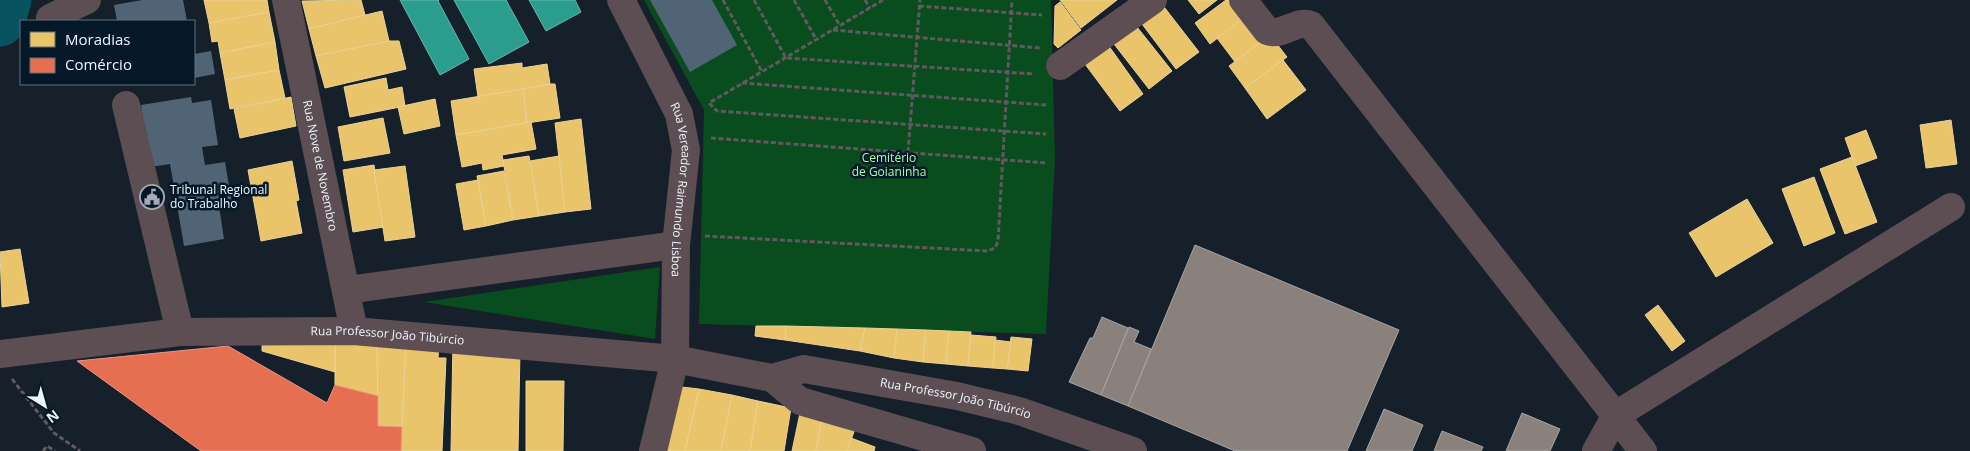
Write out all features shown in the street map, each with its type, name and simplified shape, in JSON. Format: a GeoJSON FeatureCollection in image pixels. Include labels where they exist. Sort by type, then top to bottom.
{"type":"FeatureCollection","features":[{"type":"Feature","properties":{"kind":"street"},"geometry":{"type":"LineString","coordinates":[[50,18],[87,0]]}},
{"type":"Feature","properties":{"kind":"street","name":"Rua Nove de Novembro"},"geometry":{"type":"LineString","coordinates":[[286,0],[354,331]]}},
{"type":"Feature","properties":{"kind":"street","name":"Rua Vereador Raimundo Lisboa"},"geometry":{"type":"LineString","coordinates":[[621,0],[679,114],[684,132],[685,170],[676,245],[675,359],[653,451]]}},
{"type":"Feature","properties":{"kind":"street"},"geometry":{"type":"LineString","coordinates":[[1046,63],[1153,0]]}},
{"type":"Feature","properties":{"kind":"street"},"geometry":{"type":"LineString","coordinates":[[1247,6],[1267,31],[1272,33],[1278,33],[1302,23],[1311,25],[1644,451]]}},
{"type":"Feature","properties":{"kind":"street"},"geometry":{"type":"LineString","coordinates":[[126,105],[180,332]]}},
{"type":"Feature","properties":{"kind":"street"},"geometry":{"type":"LineString","coordinates":[[1596,451],[1616,415],[1951,207]]}},
{"type":"Feature","properties":{"kind":"street"},"geometry":{"type":"LineString","coordinates":[[347,290],[676,245]]}},
{"type":"Feature","properties":{"kind":"street","name":"Rua Professor João Tibúrcio"},"geometry":{"type":"LineString","coordinates":[[3,363],[180,332],[354,331],[675,359],[772,378],[804,369],[949,394],[1046,419],[1133,451]]}},
{"type":"Feature","properties":{"kind":"street","name":"Rua Professor João Tibúrcio"},"geometry":{"type":"LineString","coordinates":[[772,378],[800,401],[972,451]]}},
{"type":"Feature","properties":{"kind":"path"},"geometry":{"type":"LineString","coordinates":[[723,0],[762,72]]}},
{"type":"Feature","properties":{"kind":"path"},"geometry":{"type":"LineString","coordinates":[[754,0],[786,58]]}},
{"type":"Feature","properties":{"kind":"path"},"geometry":{"type":"LineString","coordinates":[[794,0],[816,39]]}},
{"type":"Feature","properties":{"kind":"path"},"geometry":{"type":"LineString","coordinates":[[825,0],[840,26]]}},
{"type":"Feature","properties":{"kind":"path"},"geometry":{"type":"LineString","coordinates":[[865,0],[870,8]]}},
{"type":"Feature","properties":{"kind":"path"},"geometry":{"type":"LineString","coordinates":[[883,0],[709,103],[712,108],[717,111],[1046,134]]}},
{"type":"Feature","properties":{"kind":"path"},"geometry":{"type":"LineString","coordinates":[[908,152],[920,0]]}},
{"type":"Feature","properties":{"kind":"path"},"geometry":{"type":"LineString","coordinates":[[676,245],[701,235],[991,250],[997,246],[1012,0]]}},
{"type":"Feature","properties":{"kind":"path"},"geometry":{"type":"LineString","coordinates":[[919,6],[1042,15]]}},
{"type":"Feature","properties":{"kind":"path"},"geometry":{"type":"LineString","coordinates":[[833,30],[1009,45],[1046,63]]}},
{"type":"Feature","properties":{"kind":"path"},"geometry":{"type":"LineString","coordinates":[[786,58],[1008,72],[1046,63]]}},
{"type":"Feature","properties":{"kind":"path"},"geometry":{"type":"LineString","coordinates":[[742,83],[1046,105]]}},
{"type":"Feature","properties":{"kind":"path"},"geometry":{"type":"LineString","coordinates":[[704,137],[1047,163]]}},
{"type":"Feature","properties":{"kind":"path"},"geometry":{"type":"LineString","coordinates":[[3,363],[54,433],[80,451]]}},
{"type":"Feature","properties":{"kind":"path"},"geometry":{"type":"LineString","coordinates":[[43,451],[47,446],[55,451]]}},
{"type":"Feature","properties":{"kind":"green space","name":"Cemitério de Goianinha"},"geometry":{"type":"Polygon","coordinates":[[[644,0],[1051,0],[1055,159],[1046,334],[699,324],[704,110],[644,0]]]}},
{"type":"Feature","properties":{"kind":"green space"},"geometry":{"type":"Polygon","coordinates":[[[660,267],[655,339],[424,302],[660,267]]]}},
{"type":"Feature","properties":{"kind":"building: Moradias"},"geometry":{"type":"Polygon","coordinates":[[[204,0],[267,0],[269,12],[209,23],[204,0]]]}},
{"type":"Feature","properties":{"kind":"building: Moradias"},"geometry":{"type":"Polygon","coordinates":[[[361,0],[365,15],[309,29],[302,1],[361,0]]]}},
{"type":"Feature","properties":{"kind":"building: Moradias"},"geometry":{"type":"Polygon","coordinates":[[[1060,0],[1117,0],[1081,28],[1060,0]]]}},
{"type":"Feature","properties":{"kind":"building: Moradias"},"geometry":{"type":"Polygon","coordinates":[[[1188,0],[1217,0],[1199,14],[1188,0]]]}},
{"type":"Feature","properties":{"kind":"building: Moradias"},"geometry":{"type":"Polygon","coordinates":[[[1226,0],[1239,0],[1249,14],[1210,44],[1195,23],[1226,0]]]}},
{"type":"Feature","properties":{"kind":"building: Moradias"},"geometry":{"type":"Polygon","coordinates":[[[1060,2],[1081,30],[1058,48],[1054,44],[1055,6],[1060,2]]]}},
{"type":"Feature","properties":{"kind":"building: Moradias"},"geometry":{"type":"Polygon","coordinates":[[[1161,3],[1199,52],[1176,69],[1139,20],[1161,3]]]}},
{"type":"Feature","properties":{"kind":"building: Moradias"},"geometry":{"type":"Polygon","coordinates":[[[382,11],[389,41],[316,56],[309,29],[382,11]]]}},
{"type":"Feature","properties":{"kind":"building: Moradias"},"geometry":{"type":"Polygon","coordinates":[[[269,12],[275,42],[220,53],[218,41],[212,42],[209,23],[269,12]]]}},
{"type":"Feature","properties":{"kind":"building: Moradias"},"geometry":{"type":"Polygon","coordinates":[[[1248,15],[1266,38],[1235,62],[1217,38],[1248,15]]]}},
{"type":"Feature","properties":{"kind":"building: Moradias"},"geometry":{"type":"Polygon","coordinates":[[[1137,27],[1172,71],[1149,89],[1114,44],[1137,27]]]}},
{"type":"Feature","properties":{"kind":"building: Moradias"},"geometry":{"type":"Polygon","coordinates":[[[1270,35],[1287,57],[1245,88],[1229,66],[1270,35]]]}},
{"type":"Feature","properties":{"kind":"building: Moradias"},"geometry":{"type":"Polygon","coordinates":[[[389,41],[399,41],[406,69],[325,88],[316,56],[389,41]]]}},
{"type":"Feature","properties":{"kind":"building: Moradias"},"geometry":{"type":"Polygon","coordinates":[[[275,42],[279,70],[225,80],[220,53],[275,42]]]}},
{"type":"Feature","properties":{"kind":"building: Moradias"},"geometry":{"type":"Polygon","coordinates":[[[1106,42],[1143,94],[1120,111],[1082,60],[1106,42]]]}},
{"type":"Feature","properties":{"kind":"building: Moradias"},"geometry":{"type":"Polygon","coordinates":[[[1283,60],[1306,90],[1267,119],[1245,88],[1283,60]]]}},
{"type":"Feature","properties":{"kind":"building: Moradias"},"geometry":{"type":"Polygon","coordinates":[[[522,63],[522,68],[547,64],[550,84],[478,97],[474,69],[522,63]]]}},
{"type":"Feature","properties":{"kind":"building: Moradias"},"geometry":{"type":"Polygon","coordinates":[[[279,70],[285,98],[230,109],[225,80],[279,70]]]}},
{"type":"Feature","properties":{"kind":"building: Moradias"},"geometry":{"type":"Polygon","coordinates":[[[386,78],[388,90],[402,87],[405,106],[350,117],[344,87],[386,78]]]}},
{"type":"Feature","properties":{"kind":"building: Moradias"},"geometry":{"type":"Polygon","coordinates":[[[555,84],[560,118],[527,123],[523,89],[555,84]]]}},
{"type":"Feature","properties":{"kind":"building: Moradias"},"geometry":{"type":"Polygon","coordinates":[[[523,89],[527,123],[456,135],[451,101],[523,89]]]}},
{"type":"Feature","properties":{"kind":"building: Moradias"},"geometry":{"type":"Polygon","coordinates":[[[291,97],[296,126],[240,138],[234,109],[291,97]]]}},
{"type":"Feature","properties":{"kind":"building: Moradias"},"geometry":{"type":"Polygon","coordinates":[[[435,99],[440,126],[404,134],[398,107],[435,99]]]}},
{"type":"Feature","properties":{"kind":"building: Moradias"},"geometry":{"type":"Polygon","coordinates":[[[383,118],[390,153],[344,161],[338,127],[383,118]]]}},
{"type":"Feature","properties":{"kind":"building: Moradias"},"geometry":{"type":"Polygon","coordinates":[[[581,119],[591,209],[565,212],[555,123],[581,119]]]}},
{"type":"Feature","properties":{"kind":"building: Moradias"},"geometry":{"type":"Polygon","coordinates":[[[1951,120],[1957,164],[1926,168],[1920,125],[1951,120]]]}},
{"type":"Feature","properties":{"kind":"building: Moradias"},"geometry":{"type":"Polygon","coordinates":[[[531,122],[536,149],[502,155],[504,166],[483,170],[482,163],[462,167],[456,135],[531,122]]]}},
{"type":"Feature","properties":{"kind":"building: Moradias"},"geometry":{"type":"Polygon","coordinates":[[[1866,130],[1877,158],[1855,166],[1845,138],[1866,130]]]}},
{"type":"Feature","properties":{"kind":"building: Moradias"},"geometry":{"type":"Polygon","coordinates":[[[529,156],[539,216],[513,220],[503,160],[529,156]]]}},
{"type":"Feature","properties":{"kind":"building: Moradias"},"geometry":{"type":"Polygon","coordinates":[[[559,156],[565,212],[539,216],[530,161],[559,156]]]}},
{"type":"Feature","properties":{"kind":"building: Moradias"},"geometry":{"type":"Polygon","coordinates":[[[1852,157],[1877,222],[1845,234],[1820,169],[1852,157]]]}},
{"type":"Feature","properties":{"kind":"building: Moradias"},"geometry":{"type":"Polygon","coordinates":[[[292,161],[299,200],[296,201],[302,233],[261,241],[248,170],[292,161]]]}},
{"type":"Feature","properties":{"kind":"building: Moradias"},"geometry":{"type":"Polygon","coordinates":[[[374,165],[384,227],[353,232],[343,170],[374,165]]]}},
{"type":"Feature","properties":{"kind":"building: Moradias"},"geometry":{"type":"Polygon","coordinates":[[[405,166],[415,237],[385,241],[374,170],[405,166]]]}},
{"type":"Feature","properties":{"kind":"building: Moradias"},"geometry":{"type":"Polygon","coordinates":[[[504,171],[513,220],[486,226],[477,176],[504,171]]]}},
{"type":"Feature","properties":{"kind":"building: Moradias"},"geometry":{"type":"Polygon","coordinates":[[[1814,177],[1835,233],[1804,246],[1782,189],[1814,177]]]}},
{"type":"Feature","properties":{"kind":"building: Moradias"},"geometry":{"type":"Polygon","coordinates":[[[478,180],[486,226],[464,230],[456,184],[478,180]]]}},
{"type":"Feature","properties":{"kind":"building: Moradias"},"geometry":{"type":"Polygon","coordinates":[[[1747,199],[1773,243],[1716,277],[1689,233],[1747,199]]]}},
{"type":"Feature","properties":{"kind":"building: Moradias"},"geometry":{"type":"Polygon","coordinates":[[[20,249],[29,303],[2,307],[0,252],[20,249]]]}},
{"type":"Feature","properties":{"kind":"building: Moradias"},"geometry":{"type":"Polygon","coordinates":[[[1658,305],[1685,341],[1672,351],[1645,315],[1658,305]]]}},
{"type":"Feature","properties":{"kind":"building: Moradias"},"geometry":{"type":"Polygon","coordinates":[[[756,326],[786,326],[785,340],[755,336],[756,326]]]}},
{"type":"Feature","properties":{"kind":"building: Moradias"},"geometry":{"type":"Polygon","coordinates":[[[786,326],[865,328],[860,351],[785,340],[786,326]]]}},
{"type":"Feature","properties":{"kind":"building: Moradias"},"geometry":{"type":"Polygon","coordinates":[[[865,328],[897,329],[894,358],[860,351],[865,328]]]}},
{"type":"Feature","properties":{"kind":"building: Moradias"},"geometry":{"type":"Polygon","coordinates":[[[897,329],[926,330],[923,362],[894,358],[897,329]]]}},
{"type":"Feature","properties":{"kind":"building: Moradias"},"geometry":{"type":"Polygon","coordinates":[[[926,330],[949,331],[946,364],[923,362],[926,330]]]}},
{"type":"Feature","properties":{"kind":"building: Moradias"},"geometry":{"type":"Polygon","coordinates":[[[949,331],[971,332],[968,366],[946,364],[949,331]]]}},
{"type":"Feature","properties":{"kind":"building: Moradias"},"geometry":{"type":"Polygon","coordinates":[[[971,335],[996,337],[993,368],[968,366],[971,335]]]}},
{"type":"Feature","properties":{"kind":"building: Moradias"},"geometry":{"type":"Polygon","coordinates":[[[1011,337],[1032,339],[1028,371],[1007,369],[1011,337]]]}},
{"type":"Feature","properties":{"kind":"building: Moradias"},"geometry":{"type":"Polygon","coordinates":[[[995,340],[1011,342],[1007,369],[993,368],[995,340]]]}},
{"type":"Feature","properties":{"kind":"building: Moradias"},"geometry":{"type":"Polygon","coordinates":[[[377,341],[378,396],[335,385],[335,342],[377,341]]]}},
{"type":"Feature","properties":{"kind":"building: Moradias"},"geometry":{"type":"Polygon","coordinates":[[[377,341],[406,341],[402,427],[378,426],[377,341]]]}},
{"type":"Feature","properties":{"kind":"building: Moradias"},"geometry":{"type":"Polygon","coordinates":[[[406,341],[439,343],[438,358],[446,358],[442,451],[401,451],[406,341]]]}},
{"type":"Feature","properties":{"kind":"building: Moradias"},"geometry":{"type":"Polygon","coordinates":[[[453,341],[520,351],[518,451],[451,451],[453,341]]]}},
{"type":"Feature","properties":{"kind":"building: Moradias"},"geometry":{"type":"Polygon","coordinates":[[[335,342],[335,372],[262,351],[262,343],[335,342]]]}},
{"type":"Feature","properties":{"kind":"building: Moradias"},"geometry":{"type":"Polygon","coordinates":[[[526,381],[564,381],[563,451],[526,451],[526,381]]]}},
{"type":"Feature","properties":{"kind":"building: Moradias"},"geometry":{"type":"Polygon","coordinates":[[[673,386],[699,389],[685,451],[656,451],[673,386]]]}},
{"type":"Feature","properties":{"kind":"building: Moradias"},"geometry":{"type":"Polygon","coordinates":[[[699,389],[732,395],[721,451],[685,451],[699,389]]]}},
{"type":"Feature","properties":{"kind":"building: Moradias"},"geometry":{"type":"Polygon","coordinates":[[[732,395],[758,401],[750,451],[721,451],[732,395]]]}},
{"type":"Feature","properties":{"kind":"building: Moradias"},"geometry":{"type":"Polygon","coordinates":[[[758,401],[791,408],[784,451],[750,451],[758,401]]]}},
{"type":"Feature","properties":{"kind":"building: Moradias"},"geometry":{"type":"Polygon","coordinates":[[[800,413],[822,417],[816,451],[792,451],[800,413]]]}},
{"type":"Feature","properties":{"kind":"building: Moradias"},"geometry":{"type":"Polygon","coordinates":[[[822,417],[855,429],[847,451],[816,451],[822,417]]]}},
{"type":"Feature","properties":{"kind":"building: Moradias"},"geometry":{"type":"Polygon","coordinates":[[[851,438],[875,447],[874,451],[847,451],[851,438]]]}},
{"type":"Feature","properties":{"kind":"building: Comércio"},"geometry":{"type":"Polygon","coordinates":[[[228,346],[327,403],[335,385],[378,396],[378,426],[402,427],[401,451],[201,451],[77,361],[228,346]]]}},
{"type":"Feature","properties":{"kind":"building: Escolas"},"geometry":{"type":"Polygon","coordinates":[[[400,0],[439,0],[469,59],[440,75],[400,0]]]}},
{"type":"Feature","properties":{"kind":"building: Escolas"},"geometry":{"type":"Polygon","coordinates":[[[454,0],[506,0],[529,42],[489,64],[454,0]]]}},
{"type":"Feature","properties":{"kind":"building: Escolas"},"geometry":{"type":"Polygon","coordinates":[[[529,0],[575,0],[581,12],[546,31],[529,0]]]}},
{"type":"Feature","properties":{"kind":"building: Indústria"},"geometry":{"type":"Polygon","coordinates":[[[1195,245],[1399,330],[1347,451],[1235,451],[1128,406],[1195,245]]]}},
{"type":"Feature","properties":{"kind":"building: Indústria"},"geometry":{"type":"Polygon","coordinates":[[[1102,317],[1128,328],[1101,395],[1069,382],[1102,317]]]}},
{"type":"Feature","properties":{"kind":"building: Indústria"},"geometry":{"type":"Polygon","coordinates":[[[1129,327],[1139,331],[1134,342],[1151,349],[1128,406],[1101,395],[1129,327]]]}},
{"type":"Feature","properties":{"kind":"building: Indústria"},"geometry":{"type":"Polygon","coordinates":[[[1384,409],[1423,425],[1412,451],[1366,451],[1384,409]]]}},
{"type":"Feature","properties":{"kind":"building: Indústria"},"geometry":{"type":"Polygon","coordinates":[[[1522,413],[1560,429],[1550,451],[1506,451],[1522,413]]]}},
{"type":"Feature","properties":{"kind":"building: Indústria"},"geometry":{"type":"Polygon","coordinates":[[[1442,431],[1483,447],[1481,451],[1434,451],[1442,431]]]}},
{"type":"Feature","properties":{"kind":"building: Outros"},"geometry":{"type":"Polygon","coordinates":[[[142,0],[183,0],[187,20],[117,20],[114,5],[142,0]]]}},
{"type":"Feature","properties":{"kind":"building: Outros"},"geometry":{"type":"Polygon","coordinates":[[[650,0],[712,0],[737,45],[690,72],[650,0]]]}},
{"type":"Feature","properties":{"kind":"building: Outros"},"geometry":{"type":"Polygon","coordinates":[[[211,51],[215,74],[195,78],[195,54],[211,51]]]}},
{"type":"Feature","properties":{"kind":"building: Outros"},"geometry":{"type":"Polygon","coordinates":[[[191,97],[192,103],[211,100],[218,145],[202,147],[205,165],[225,162],[232,204],[219,206],[224,239],[184,246],[170,164],[150,167],[141,105],[191,97]]]}},
{"type":"Feature","properties":{"kind":"waterway"},"geometry":{"type":"LineString","coordinates":[[0,22],[7,0]]}},
{"type":"Feature","properties":{"kind":"place","name":"Tribunal Regional do Trabalho"},"geometry":{"type":"Point","coordinates":[152,197]}}]}
